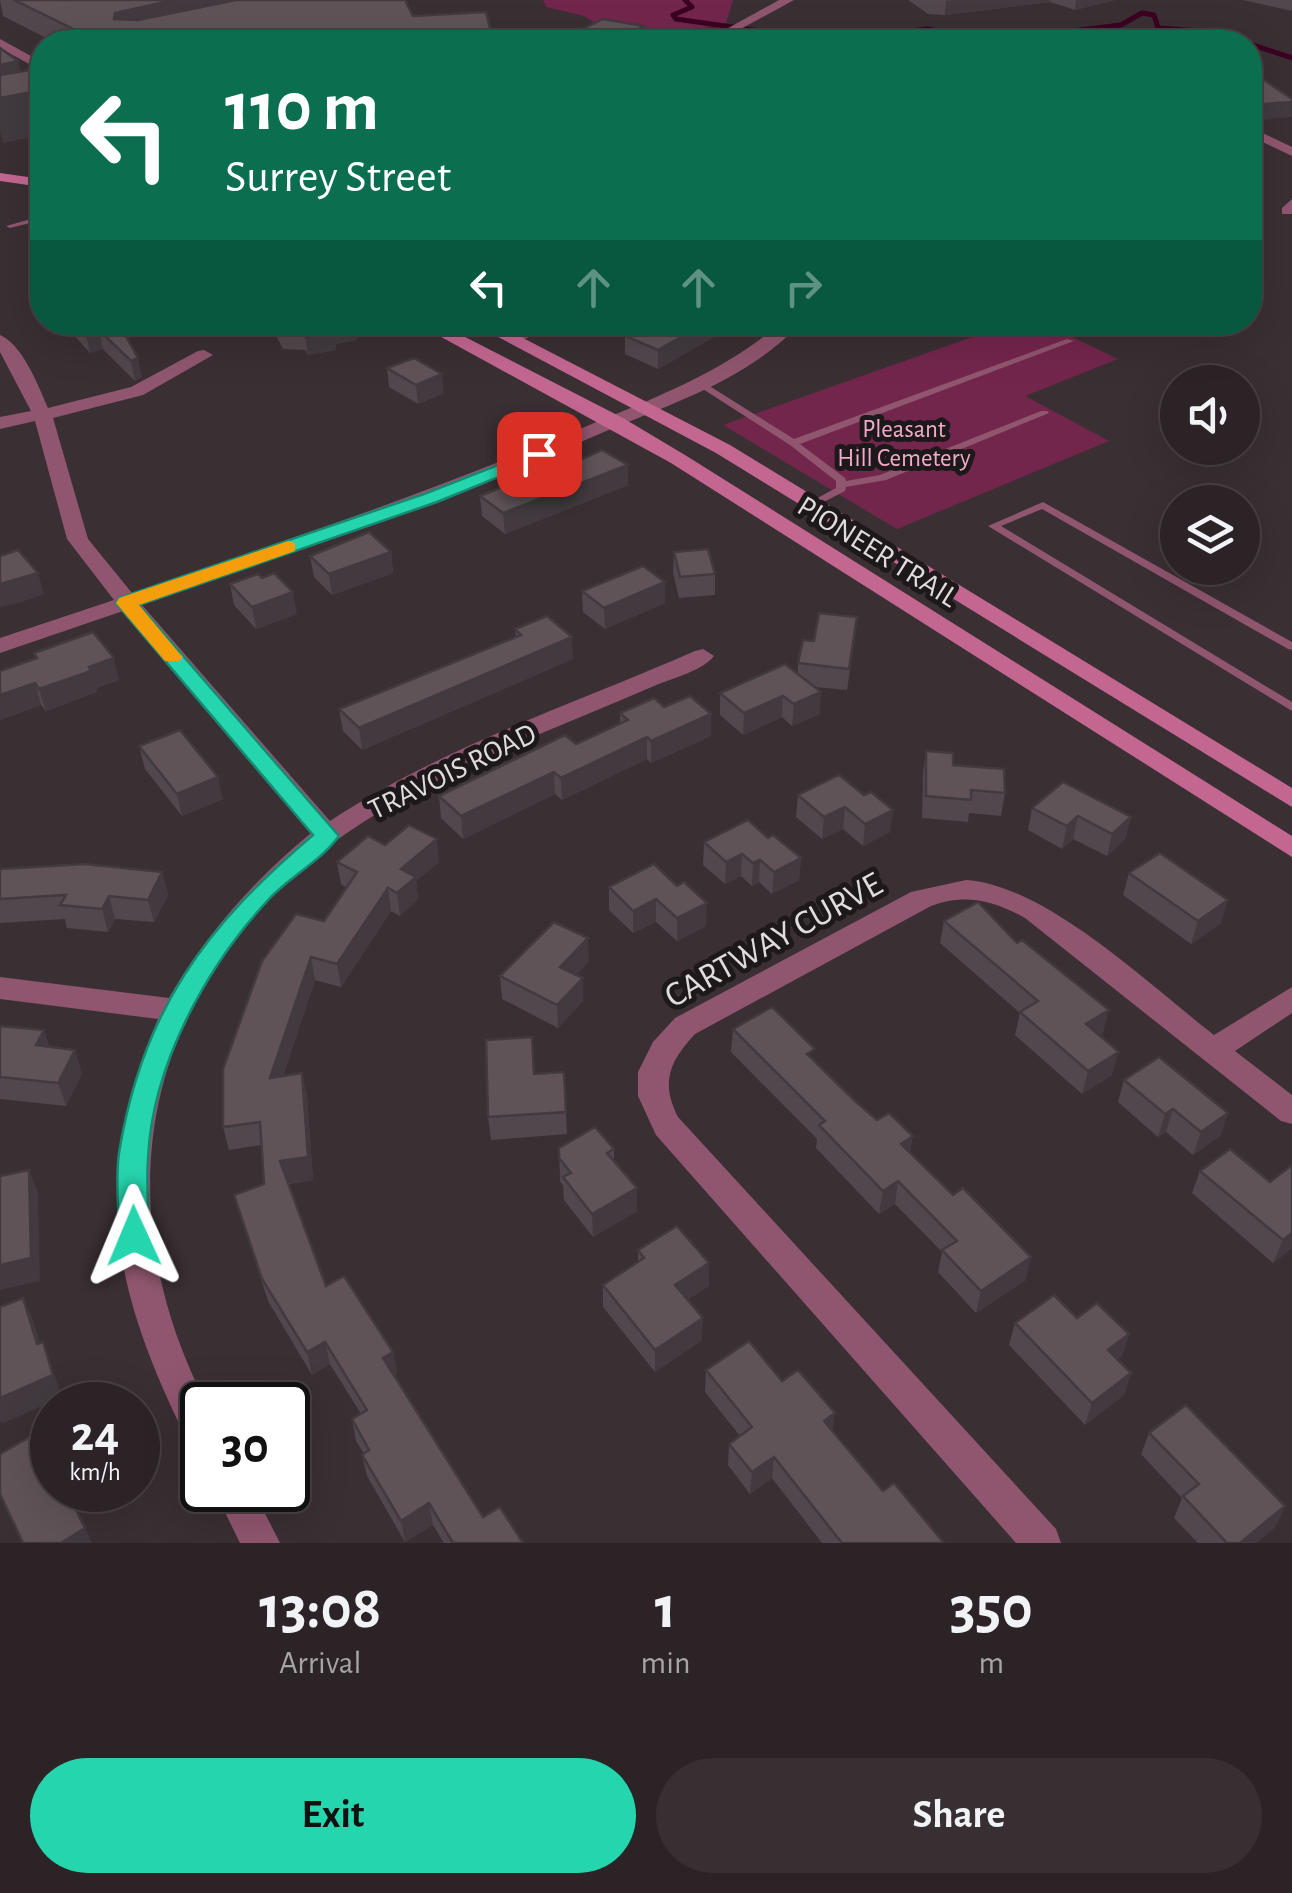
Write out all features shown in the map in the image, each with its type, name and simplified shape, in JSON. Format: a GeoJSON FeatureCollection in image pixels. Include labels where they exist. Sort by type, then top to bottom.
{"type":"FeatureCollection","features":[{"type":"Feature","properties":{"kind":"main road"},"geometry":{"type":"LineString","coordinates":[[0,162],[30,166]]}},
{"type":"Feature","properties":{"kind":"main road"},"geometry":{"type":"LineString","coordinates":[[0,177],[30,181]]}},
{"type":"Feature","properties":{"kind":"main road","name":"PIONEER TRAIL"},"geometry":{"type":"LineString","coordinates":[[447,335],[616,422],[1292,848]]}},
{"type":"Feature","properties":{"kind":"main road","name":"PIONEER TRAIL"},"geometry":{"type":"LineString","coordinates":[[504,335],[647,406],[814,504],[1292,799]]}},
{"type":"Feature","properties":{"kind":"street"},"geometry":{"type":"LineString","coordinates":[[731,30],[788,0]]}},
{"type":"Feature","properties":{"kind":"street"},"geometry":{"type":"LineString","coordinates":[[862,0],[888,0]]}},
{"type":"Feature","properties":{"kind":"street"},"geometry":{"type":"LineString","coordinates":[[0,43],[7,52]]}},
{"type":"Feature","properties":{"kind":"street"},"geometry":{"type":"LineString","coordinates":[[1262,136],[1292,152]]}},
{"type":"Feature","properties":{"kind":"street"},"geometry":{"type":"LineString","coordinates":[[0,646],[430,498],[700,384],[755,355],[778,335]]}},
{"type":"Feature","properties":{"kind":"street"},"geometry":{"type":"LineString","coordinates":[[0,340],[16,360],[40,415],[60,470],[67,522],[84,551],[327,836]]}},
{"type":"Feature","properties":{"kind":"street"},"geometry":{"type":"LineString","coordinates":[[0,423],[136,391],[204,355]]}},
{"type":"Feature","properties":{"kind":"street","name":"TRAVOIS ROAD"},"geometry":{"type":"LineString","coordinates":[[180,1382],[152,1319],[134,1236],[133,1156],[150,1079],[177,1010],[216,944],[264,890],[327,836],[444,769],[702,656]]}},
{"type":"Feature","properties":{"kind":"street","name":"CARTWAY CURVE"},"geometry":{"type":"LineString","coordinates":[[1042,1543],[666,1126],[651,1099],[651,1072],[664,1046],[685,1026],[947,888],[978,887],[1036,911],[1214,1050]]}},
{"type":"Feature","properties":{"kind":"street"},"geometry":{"type":"LineString","coordinates":[[0,988],[177,1010]]}},
{"type":"Feature","properties":{"kind":"street"},"geometry":{"type":"LineString","coordinates":[[1292,998],[1214,1050],[1292,1112]]}},
{"type":"Feature","properties":{"kind":"street"},"geometry":{"type":"LineString","coordinates":[[245,1512],[262,1543]]}},
{"type":"Feature","properties":{"kind":"lane"},"geometry":{"type":"LineString","coordinates":[[10,226],[30,221]]}},
{"type":"Feature","properties":{"kind":"lane"},"geometry":{"type":"LineString","coordinates":[[514,340],[527,335]]}},
{"type":"Feature","properties":{"kind":"lane"},"geometry":{"type":"LineString","coordinates":[[794,443],[1070,342]]}},
{"type":"Feature","properties":{"kind":"lane"},"geometry":{"type":"LineString","coordinates":[[700,384],[794,443],[841,480],[841,490],[814,504]]}},
{"type":"Feature","properties":{"kind":"lane"},"geometry":{"type":"LineString","coordinates":[[841,485],[882,478],[1044,413]]}},
{"type":"Feature","properties":{"kind":"lane"},"geometry":{"type":"LineString","coordinates":[[1292,647],[1043,506],[993,526],[1292,707]]}},
{"type":"Feature","properties":{"kind":"green space"},"geometry":{"type":"Polygon","coordinates":[[[543,0],[733,0],[726,23],[692,30],[599,26],[584,16],[546,7],[543,0]]]}},
{"type":"Feature","properties":{"kind":"green space","name":"Pleasant Hill Cemetery"},"geometry":{"type":"Polygon","coordinates":[[[978,335],[1068,335],[1118,359],[1025,396],[1109,441],[897,529],[723,425],[978,335]]]}},
{"type":"Feature","properties":{"kind":"building"},"geometry":{"type":"Polygon","coordinates":[[[14,0],[174,0],[115,13],[114,19],[138,20],[236,0],[405,0],[413,16],[486,12],[490,30],[75,30],[14,0]]]}},
{"type":"Feature","properties":{"kind":"building"},"geometry":{"type":"Polygon","coordinates":[[[603,19],[644,26],[636,30],[581,30],[603,19]]]}},
{"type":"Feature","properties":{"kind":"building"},"geometry":{"type":"Polygon","coordinates":[[[0,48],[18,61],[0,65],[0,48]]]}},
{"type":"Feature","properties":{"kind":"building"},"geometry":{"type":"Polygon","coordinates":[[[30,70],[30,92],[0,98],[0,75],[30,70]]]}},
{"type":"Feature","properties":{"kind":"building"},"geometry":{"type":"Polygon","coordinates":[[[1262,79],[1292,99],[1262,104],[1262,79]]]}},
{"type":"Feature","properties":{"kind":"building"},"geometry":{"type":"Polygon","coordinates":[[[104,335],[125,335],[138,358],[131,361],[104,335]]]}},
{"type":"Feature","properties":{"kind":"building"},"geometry":{"type":"Polygon","coordinates":[[[627,335],[684,335],[658,350],[627,335]]]}},
{"type":"Feature","properties":{"kind":"building"},"geometry":{"type":"Polygon","coordinates":[[[414,358],[442,374],[416,385],[387,368],[414,358]]]}},
{"type":"Feature","properties":{"kind":"building"},"geometry":{"type":"Polygon","coordinates":[[[602,450],[628,465],[503,513],[480,496],[531,475],[537,479],[602,450]]]}},
{"type":"Feature","properties":{"kind":"building"},"geometry":{"type":"Polygon","coordinates":[[[369,532],[391,552],[329,574],[310,556],[369,532]]]}},
{"type":"Feature","properties":{"kind":"building"},"geometry":{"type":"Polygon","coordinates":[[[708,549],[715,574],[680,577],[674,552],[708,549]]]}},
{"type":"Feature","properties":{"kind":"building"},"geometry":{"type":"Polygon","coordinates":[[[18,550],[38,573],[0,584],[0,556],[18,550]]]}},
{"type":"Feature","properties":{"kind":"building"},"geometry":{"type":"Polygon","coordinates":[[[643,566],[665,582],[604,608],[582,591],[643,566]]]}},
{"type":"Feature","properties":{"kind":"building"},"geometry":{"type":"Polygon","coordinates":[[[274,573],[293,592],[252,607],[230,584],[258,574],[262,578],[274,573]]]}},
{"type":"Feature","properties":{"kind":"building"},"geometry":{"type":"Polygon","coordinates":[[[819,613],[857,617],[849,669],[798,663],[803,640],[814,641],[819,613]]]}},
{"type":"Feature","properties":{"kind":"building"},"geometry":{"type":"Polygon","coordinates":[[[547,616],[572,637],[359,728],[339,709],[521,635],[515,629],[547,616]]]}},
{"type":"Feature","properties":{"kind":"building"},"geometry":{"type":"Polygon","coordinates":[[[93,632],[114,658],[89,667],[91,671],[39,689],[35,683],[0,695],[0,671],[37,658],[34,653],[93,632]]]}},
{"type":"Feature","properties":{"kind":"building"},"geometry":{"type":"Polygon","coordinates":[[[785,664],[821,692],[794,704],[783,696],[744,713],[720,693],[785,664]]]}},
{"type":"Feature","properties":{"kind":"building"},"geometry":{"type":"Polygon","coordinates":[[[690,696],[711,714],[651,741],[647,737],[561,778],[554,772],[461,816],[439,796],[565,735],[576,744],[628,720],[620,713],[654,698],[664,707],[690,696]]]}},
{"type":"Feature","properties":{"kind":"building"},"geometry":{"type":"Polygon","coordinates":[[[180,730],[218,777],[177,794],[139,746],[180,730]]]}},
{"type":"Feature","properties":{"kind":"building"},"geometry":{"type":"Polygon","coordinates":[[[926,751],[953,753],[953,765],[1004,769],[1005,793],[971,790],[971,800],[926,796],[926,751]]]}},
{"type":"Feature","properties":{"kind":"building"},"geometry":{"type":"Polygon","coordinates":[[[839,775],[864,795],[871,792],[893,810],[865,824],[845,807],[824,817],[798,795],[839,775]]]}},
{"type":"Feature","properties":{"kind":"building"},"geometry":{"type":"Polygon","coordinates":[[[1063,782],[1131,817],[1112,834],[1078,816],[1067,826],[1032,808],[1063,782]]]}},
{"type":"Feature","properties":{"kind":"building"},"geometry":{"type":"Polygon","coordinates":[[[748,820],[801,858],[774,872],[760,860],[753,863],[742,854],[726,862],[704,842],[748,820]]]}},
{"type":"Feature","properties":{"kind":"building"},"geometry":{"type":"Polygon","coordinates":[[[409,825],[437,839],[401,869],[416,877],[397,893],[388,888],[337,964],[311,957],[270,1078],[302,1073],[308,1157],[280,1161],[326,1286],[344,1276],[393,1352],[383,1358],[483,1517],[500,1507],[523,1543],[453,1543],[429,1503],[401,1521],[362,1455],[369,1450],[352,1419],[367,1410],[325,1342],[307,1352],[262,1279],[234,1195],[264,1184],[260,1122],[223,1127],[223,1069],[262,961],[296,914],[324,921],[357,872],[337,862],[368,836],[385,845],[409,825]]]}},
{"type":"Feature","properties":{"kind":"building"},"geometry":{"type":"Polygon","coordinates":[[[1160,853],[1228,900],[1198,921],[1129,873],[1160,853]]]}},
{"type":"Feature","properties":{"kind":"building"},"geometry":{"type":"Polygon","coordinates":[[[85,864],[162,872],[148,900],[109,896],[102,909],[60,905],[66,895],[0,899],[0,869],[85,864]]]}},
{"type":"Feature","properties":{"kind":"building"},"geometry":{"type":"Polygon","coordinates":[[[654,864],[677,886],[684,882],[707,903],[677,918],[656,899],[633,911],[609,887],[654,864]]]}},
{"type":"Feature","properties":{"kind":"building"},"geometry":{"type":"Polygon","coordinates":[[[978,902],[1017,943],[1022,940],[1109,1010],[1086,1024],[1119,1052],[1088,1071],[1020,1012],[1038,1001],[944,921],[978,902]]]}},
{"type":"Feature","properties":{"kind":"building"},"geometry":{"type":"Polygon","coordinates":[[[554,922],[588,938],[560,967],[583,978],[557,1005],[500,976],[554,922]]]}},
{"type":"Feature","properties":{"kind":"building"},"geometry":{"type":"Polygon","coordinates":[[[772,1007],[815,1049],[807,1054],[856,1102],[877,1120],[889,1113],[913,1136],[901,1144],[953,1195],[963,1188],[1031,1257],[981,1291],[942,1250],[957,1241],[898,1181],[883,1191],[819,1125],[825,1121],[733,1029],[772,1007]]]}},
{"type":"Feature","properties":{"kind":"building"},"geometry":{"type":"Polygon","coordinates":[[[0,1026],[44,1030],[36,1045],[75,1050],[58,1083],[0,1077],[0,1026]]]}},
{"type":"Feature","properties":{"kind":"building"},"geometry":{"type":"Polygon","coordinates":[[[532,1037],[534,1074],[564,1072],[566,1112],[488,1117],[486,1040],[532,1037]]]}},
{"type":"Feature","properties":{"kind":"building"},"geometry":{"type":"Polygon","coordinates":[[[1159,1057],[1228,1113],[1201,1132],[1173,1109],[1165,1114],[1124,1080],[1159,1057]]]}},
{"type":"Feature","properties":{"kind":"building"},"geometry":{"type":"Polygon","coordinates":[[[595,1127],[614,1149],[607,1153],[637,1188],[592,1214],[563,1177],[571,1173],[559,1158],[559,1148],[595,1127]]]}},
{"type":"Feature","properties":{"kind":"building"},"geometry":{"type":"Polygon","coordinates":[[[1230,1149],[1270,1182],[1292,1165],[1292,1233],[1283,1240],[1200,1171],[1230,1149]]]}},
{"type":"Feature","properties":{"kind":"building"},"geometry":{"type":"Polygon","coordinates":[[[29,1170],[31,1258],[0,1265],[0,1176],[29,1170]]]}},
{"type":"Feature","properties":{"kind":"building"},"geometry":{"type":"Polygon","coordinates":[[[677,1226],[709,1263],[675,1285],[703,1318],[655,1350],[603,1285],[644,1258],[638,1250],[677,1226]]]}},
{"type":"Feature","properties":{"kind":"building"},"geometry":{"type":"Polygon","coordinates":[[[1054,1295],[1077,1318],[1097,1303],[1129,1334],[1108,1350],[1131,1373],[1092,1403],[1015,1323],[1054,1295]]]}},
{"type":"Feature","properties":{"kind":"building"},"geometry":{"type":"Polygon","coordinates":[[[23,1298],[37,1344],[43,1342],[53,1375],[0,1398],[0,1307],[23,1298]]]}},
{"type":"Feature","properties":{"kind":"building"},"geometry":{"type":"Polygon","coordinates":[[[749,1341],[782,1381],[798,1370],[835,1413],[824,1421],[883,1491],[894,1483],[944,1543],[842,1543],[774,1457],[752,1472],[729,1444],[752,1427],[706,1370],[749,1341]]]}},
{"type":"Feature","properties":{"kind":"building"},"geometry":{"type":"Polygon","coordinates":[[[1186,1405],[1285,1506],[1240,1543],[1227,1543],[1183,1496],[1199,1484],[1149,1433],[1186,1405]]]}},
{"type":"Feature","properties":{"kind":"building"},"geometry":{"type":"Polygon","coordinates":[[[30,1437],[30,1512],[77,1512],[85,1528],[61,1543],[23,1543],[0,1494],[0,1454],[30,1437]]]}},
{"type":"Feature","properties":{"kind":"waterway"},"geometry":{"type":"LineString","coordinates":[[685,0],[692,7],[673,15],[676,19],[753,30]]}},
{"type":"Feature","properties":{"kind":"waterway"},"geometry":{"type":"LineString","coordinates":[[1080,30],[1121,25],[1142,13],[1154,15],[1158,28],[1186,30]]}},
{"type":"Feature","properties":{"kind":"waterway"},"geometry":{"type":"LineString","coordinates":[[918,30],[933,30]]}},
{"type":"Feature","properties":{"kind":"waterway"},"geometry":{"type":"LineString","coordinates":[[1262,48],[1292,58]]}},
{"type":"Feature","properties":{"kind":"slow traffic"},"geometry":{"type":"LineString","coordinates":[[172,657],[126,603],[288,547]]}},
{"type":"Feature","properties":{"kind":"route"},"geometry":{"type":"LineString","coordinates":[[134,1236],[133,1156],[150,1079],[177,1010],[216,944],[264,890],[327,836],[126,603],[430,498],[539,454]]}}]}
